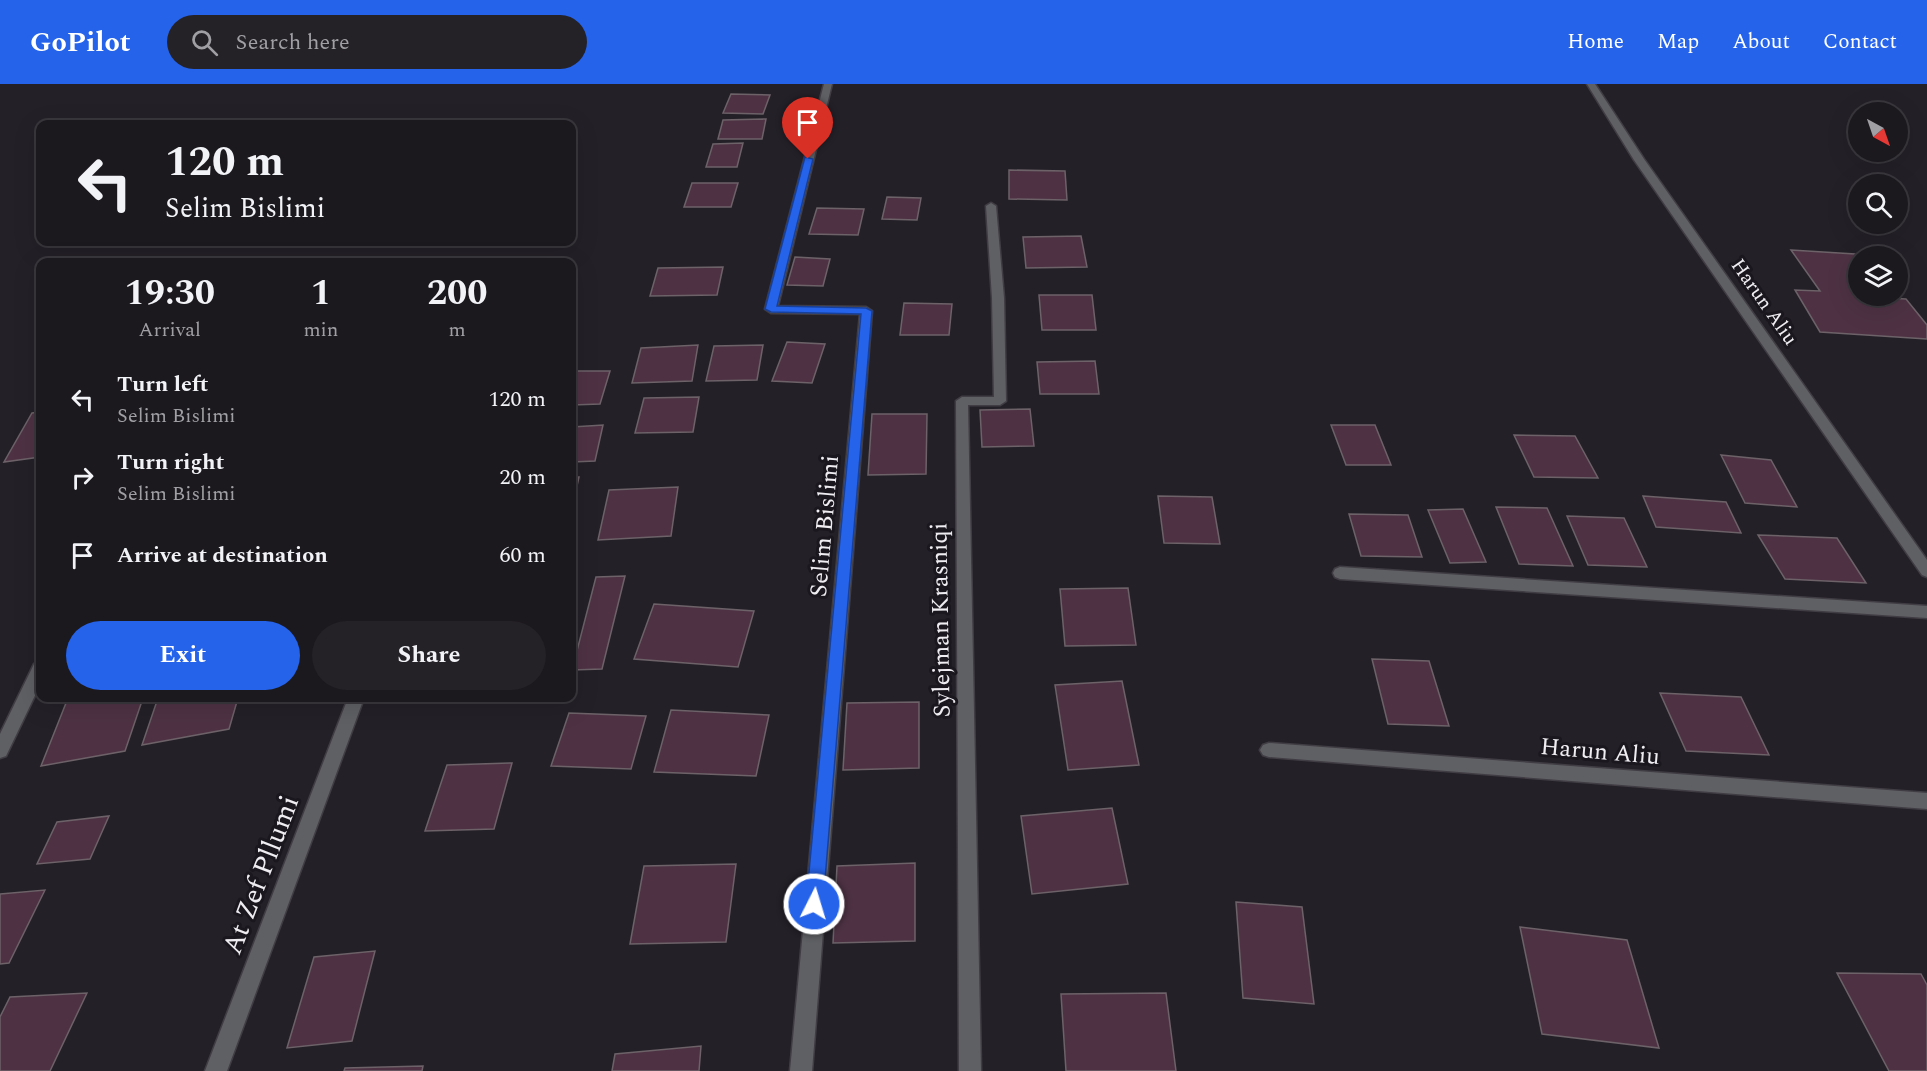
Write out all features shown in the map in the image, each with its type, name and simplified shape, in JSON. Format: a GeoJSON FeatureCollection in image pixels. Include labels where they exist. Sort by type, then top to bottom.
{"type":"FeatureCollection","features":[{"type":"Feature","properties":{"kind":"street","name":"Selim Bislimi"},"geometry":{"type":"LineString","coordinates":[[801,1071],[866,311],[771,309],[828,84]]}},
{"type":"Feature","properties":{"kind":"street","name":"Harun Aliu"},"geometry":{"type":"LineString","coordinates":[[1591,84],[1639,160],[1927,571]]}},
{"type":"Feature","properties":{"kind":"street","name":"Sylejman Krasniqi"},"geometry":{"type":"LineString","coordinates":[[970,1071],[962,401],[1000,401],[998,298],[991,206]]}},
{"type":"Feature","properties":{"kind":"street"},"geometry":{"type":"LineString","coordinates":[[1340,573],[1927,612]]}},
{"type":"Feature","properties":{"kind":"street"},"geometry":{"type":"LineString","coordinates":[[0,751],[36,677]]}},
{"type":"Feature","properties":{"kind":"street","name":"At Zef Pllumi"},"geometry":{"type":"LineString","coordinates":[[216,1071],[354,702]]}},
{"type":"Feature","properties":{"kind":"street","name":"Harun Aliu"},"geometry":{"type":"LineString","coordinates":[[1269,750],[1927,801]]}},
{"type":"Feature","properties":{"kind":"building"},"geometry":{"type":"Polygon","coordinates":[[[731,94],[770,95],[763,114],[723,113],[731,94]]]}},
{"type":"Feature","properties":{"kind":"building"},"geometry":{"type":"Polygon","coordinates":[[[766,119],[762,139],[718,139],[723,120],[766,119]]]}},
{"type":"Feature","properties":{"kind":"building"},"geometry":{"type":"Polygon","coordinates":[[[743,143],[737,167],[706,167],[713,144],[743,143]]]}},
{"type":"Feature","properties":{"kind":"building"},"geometry":{"type":"Polygon","coordinates":[[[1009,170],[1065,171],[1067,200],[1009,199],[1009,170]]]}},
{"type":"Feature","properties":{"kind":"building"},"geometry":{"type":"Polygon","coordinates":[[[692,183],[738,183],[731,207],[684,207],[692,183]]]}},
{"type":"Feature","properties":{"kind":"building"},"geometry":{"type":"Polygon","coordinates":[[[887,197],[921,198],[917,220],[882,219],[887,197]]]}},
{"type":"Feature","properties":{"kind":"building"},"geometry":{"type":"Polygon","coordinates":[[[817,208],[864,209],[858,235],[809,234],[817,208]]]}},
{"type":"Feature","properties":{"kind":"building"},"geometry":{"type":"Polygon","coordinates":[[[1081,236],[1087,267],[1026,268],[1023,237],[1081,236]]]}},
{"type":"Feature","properties":{"kind":"building"},"geometry":{"type":"Polygon","coordinates":[[[1791,250],[1848,254],[1848,306],[1908,306],[1908,301],[1927,325],[1927,339],[1820,332],[1795,290],[1820,291],[1791,250]]]}},
{"type":"Feature","properties":{"kind":"building"},"geometry":{"type":"Polygon","coordinates":[[[795,257],[830,259],[823,286],[787,285],[795,257]]]}},
{"type":"Feature","properties":{"kind":"building"},"geometry":{"type":"Polygon","coordinates":[[[723,267],[717,295],[650,296],[658,268],[723,267]]]}},
{"type":"Feature","properties":{"kind":"building"},"geometry":{"type":"Polygon","coordinates":[[[1039,295],[1092,295],[1096,330],[1042,330],[1039,295]]]}},
{"type":"Feature","properties":{"kind":"building"},"geometry":{"type":"Polygon","coordinates":[[[904,303],[952,304],[949,335],[900,335],[904,303]]]}},
{"type":"Feature","properties":{"kind":"building"},"geometry":{"type":"Polygon","coordinates":[[[787,342],[825,344],[812,383],[772,381],[787,342]]]}},
{"type":"Feature","properties":{"kind":"building"},"geometry":{"type":"Polygon","coordinates":[[[698,345],[692,381],[632,383],[641,348],[698,345]]]}},
{"type":"Feature","properties":{"kind":"building"},"geometry":{"type":"Polygon","coordinates":[[[763,345],[757,380],[706,381],[714,346],[763,345]]]}},
{"type":"Feature","properties":{"kind":"building"},"geometry":{"type":"Polygon","coordinates":[[[1095,361],[1099,394],[1040,394],[1037,362],[1095,361]]]}},
{"type":"Feature","properties":{"kind":"building"},"geometry":{"type":"Polygon","coordinates":[[[576,371],[610,371],[600,404],[576,405],[576,371]]]}},
{"type":"Feature","properties":{"kind":"building"},"geometry":{"type":"Polygon","coordinates":[[[699,397],[693,432],[635,433],[644,398],[699,397]]]}},
{"type":"Feature","properties":{"kind":"building"},"geometry":{"type":"Polygon","coordinates":[[[1030,409],[1034,446],[982,447],[980,410],[1030,409]]]}},
{"type":"Feature","properties":{"kind":"building"},"geometry":{"type":"Polygon","coordinates":[[[36,412],[36,458],[4,462],[32,413],[36,412]]]}},
{"type":"Feature","properties":{"kind":"building"},"geometry":{"type":"Polygon","coordinates":[[[872,414],[927,414],[926,474],[868,475],[872,414]]]}},
{"type":"Feature","properties":{"kind":"building"},"geometry":{"type":"Polygon","coordinates":[[[603,425],[595,461],[576,462],[576,427],[603,425]]]}},
{"type":"Feature","properties":{"kind":"building"},"geometry":{"type":"Polygon","coordinates":[[[1331,425],[1375,425],[1391,465],[1346,465],[1331,425]]]}},
{"type":"Feature","properties":{"kind":"building"},"geometry":{"type":"Polygon","coordinates":[[[1514,435],[1575,436],[1598,478],[1534,477],[1514,435]]]}},
{"type":"Feature","properties":{"kind":"building"},"geometry":{"type":"Polygon","coordinates":[[[1721,455],[1771,460],[1797,507],[1745,503],[1721,455]]]}},
{"type":"Feature","properties":{"kind":"building"},"geometry":{"type":"Polygon","coordinates":[[[678,487],[671,536],[598,540],[609,490],[678,487]]]}},
{"type":"Feature","properties":{"kind":"building"},"geometry":{"type":"Polygon","coordinates":[[[1158,496],[1212,497],[1220,544],[1164,543],[1158,496]]]}},
{"type":"Feature","properties":{"kind":"building"},"geometry":{"type":"Polygon","coordinates":[[[1643,496],[1726,502],[1741,533],[1656,527],[1643,496]]]}},
{"type":"Feature","properties":{"kind":"building"},"geometry":{"type":"Polygon","coordinates":[[[1496,507],[1547,508],[1573,566],[1519,564],[1496,507]]]}},
{"type":"Feature","properties":{"kind":"building"},"geometry":{"type":"Polygon","coordinates":[[[1463,509],[1486,562],[1450,563],[1428,510],[1463,509]]]}},
{"type":"Feature","properties":{"kind":"building"},"geometry":{"type":"Polygon","coordinates":[[[1349,514],[1408,515],[1422,557],[1361,556],[1349,514]]]}},
{"type":"Feature","properties":{"kind":"building"},"geometry":{"type":"Polygon","coordinates":[[[1567,516],[1624,518],[1647,567],[1588,565],[1567,516]]]}},
{"type":"Feature","properties":{"kind":"building"},"geometry":{"type":"Polygon","coordinates":[[[1758,535],[1837,538],[1866,583],[1785,579],[1758,535]]]}},
{"type":"Feature","properties":{"kind":"building"},"geometry":{"type":"Polygon","coordinates":[[[625,576],[602,669],[576,670],[576,654],[596,577],[625,576]]]}},
{"type":"Feature","properties":{"kind":"building"},"geometry":{"type":"Polygon","coordinates":[[[1128,588],[1136,645],[1065,646],[1060,589],[1128,588]]]}},
{"type":"Feature","properties":{"kind":"building"},"geometry":{"type":"Polygon","coordinates":[[[654,604],[754,611],[738,667],[634,659],[654,604]]]}},
{"type":"Feature","properties":{"kind":"building"},"geometry":{"type":"Polygon","coordinates":[[[1372,659],[1429,661],[1449,726],[1388,724],[1372,659]]]}},
{"type":"Feature","properties":{"kind":"building"},"geometry":{"type":"Polygon","coordinates":[[[1122,681],[1139,765],[1068,770],[1055,685],[1122,681]]]}},
{"type":"Feature","properties":{"kind":"building"},"geometry":{"type":"Polygon","coordinates":[[[1660,693],[1741,697],[1769,755],[1686,751],[1660,693]]]}},
{"type":"Feature","properties":{"kind":"building"},"geometry":{"type":"Polygon","coordinates":[[[66,702],[142,702],[125,751],[41,766],[66,702]]]}},
{"type":"Feature","properties":{"kind":"building"},"geometry":{"type":"Polygon","coordinates":[[[157,702],[237,702],[229,729],[142,745],[157,702]]]}},
{"type":"Feature","properties":{"kind":"building"},"geometry":{"type":"Polygon","coordinates":[[[919,702],[919,768],[843,770],[847,703],[919,702]]]}},
{"type":"Feature","properties":{"kind":"building"},"geometry":{"type":"Polygon","coordinates":[[[671,710],[769,715],[756,776],[654,772],[671,710]]]}},
{"type":"Feature","properties":{"kind":"building"},"geometry":{"type":"Polygon","coordinates":[[[569,713],[646,716],[631,769],[551,766],[569,713]]]}},
{"type":"Feature","properties":{"kind":"building"},"geometry":{"type":"Polygon","coordinates":[[[512,763],[494,829],[425,831],[447,765],[512,763]]]}},
{"type":"Feature","properties":{"kind":"building"},"geometry":{"type":"Polygon","coordinates":[[[1112,808],[1128,884],[1032,894],[1021,816],[1112,808]]]}},
{"type":"Feature","properties":{"kind":"building"},"geometry":{"type":"Polygon","coordinates":[[[109,816],[90,859],[37,864],[57,822],[109,816]]]}},
{"type":"Feature","properties":{"kind":"building"},"geometry":{"type":"Polygon","coordinates":[[[915,863],[915,941],[833,943],[837,866],[915,863]]]}},
{"type":"Feature","properties":{"kind":"building"},"geometry":{"type":"Polygon","coordinates":[[[736,864],[726,942],[630,944],[644,866],[736,864]]]}},
{"type":"Feature","properties":{"kind":"building"},"geometry":{"type":"Polygon","coordinates":[[[45,890],[9,963],[0,964],[0,894],[45,890]]]}},
{"type":"Feature","properties":{"kind":"building"},"geometry":{"type":"Polygon","coordinates":[[[1236,902],[1302,907],[1314,1004],[1243,998],[1236,902]]]}},
{"type":"Feature","properties":{"kind":"building"},"geometry":{"type":"Polygon","coordinates":[[[1520,927],[1627,940],[1659,1048],[1542,1034],[1520,927]]]}},
{"type":"Feature","properties":{"kind":"building"},"geometry":{"type":"Polygon","coordinates":[[[375,951],[352,1041],[287,1048],[314,957],[375,951]]]}},
{"type":"Feature","properties":{"kind":"building"},"geometry":{"type":"Polygon","coordinates":[[[1837,973],[1921,974],[1927,985],[1927,1071],[1889,1071],[1837,973]]]}},
{"type":"Feature","properties":{"kind":"building"},"geometry":{"type":"Polygon","coordinates":[[[87,993],[50,1071],[0,1071],[0,1017],[10,997],[87,993]]]}},
{"type":"Feature","properties":{"kind":"building"},"geometry":{"type":"Polygon","coordinates":[[[1166,993],[1176,1071],[1066,1071],[1061,994],[1166,993]]]}},
{"type":"Feature","properties":{"kind":"building"},"geometry":{"type":"Polygon","coordinates":[[[701,1046],[699,1071],[612,1071],[615,1054],[701,1046]]]}},
{"type":"Feature","properties":{"kind":"building"},"geometry":{"type":"Polygon","coordinates":[[[423,1066],[422,1071],[344,1071],[345,1068],[423,1066]]]}},
{"type":"Feature","properties":{"kind":"route"},"geometry":{"type":"LineString","coordinates":[[808,159],[771,309],[866,311],[814,904]]}}]}
